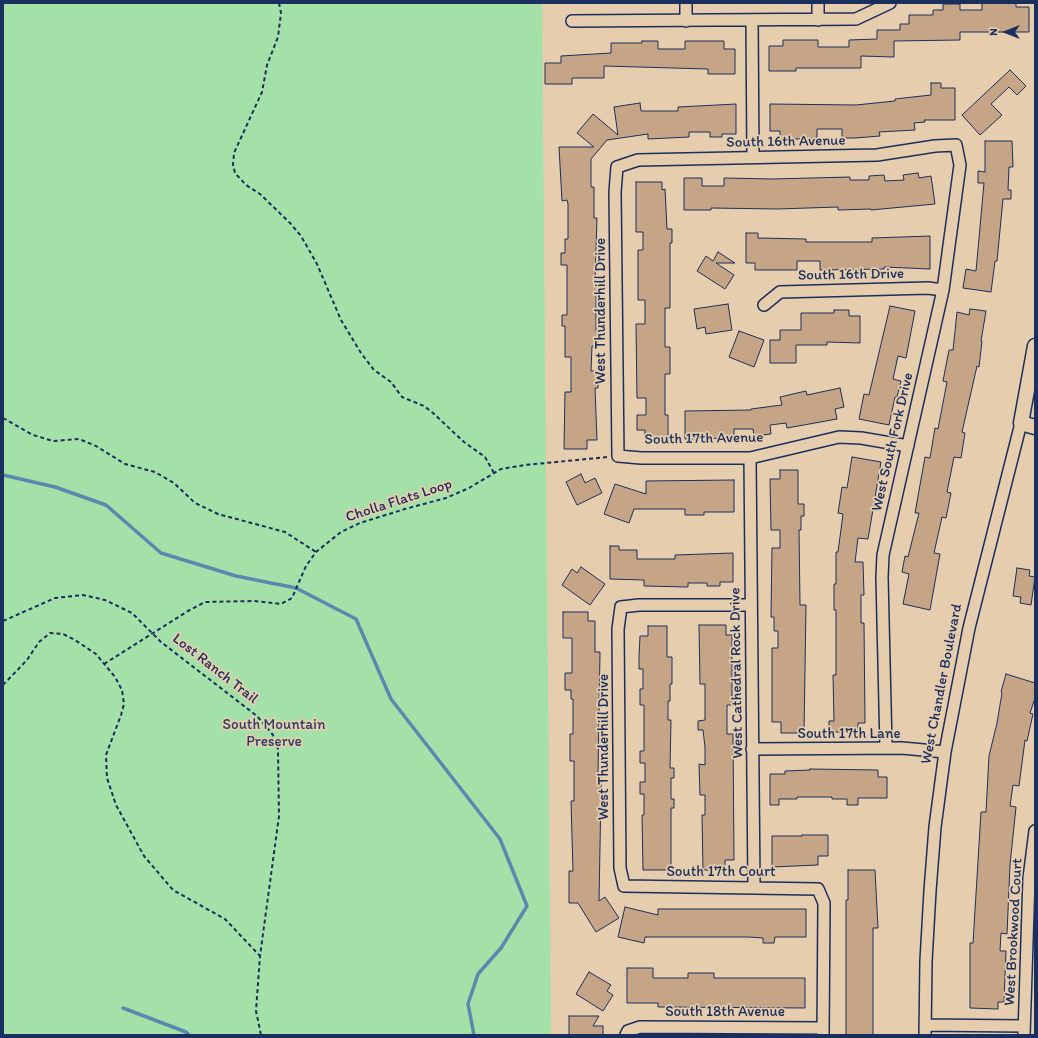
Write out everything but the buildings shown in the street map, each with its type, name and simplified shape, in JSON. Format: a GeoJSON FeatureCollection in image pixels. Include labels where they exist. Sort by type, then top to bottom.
{"type":"FeatureCollection","features":[{"type":"Feature","properties":{"kind":"main road","name":"West Chandler Boulevard"},"geometry":{"type":"LineString","coordinates":[[1021,423],[1035,346]]}},
{"type":"Feature","properties":{"kind":"main road"},"geometry":{"type":"LineString","coordinates":[[1021,423],[1035,427]]}},
{"type":"Feature","properties":{"kind":"street"},"geometry":{"type":"LineString","coordinates":[[686,3],[686,21]]}},
{"type":"Feature","properties":{"kind":"street"},"geometry":{"type":"LineString","coordinates":[[818,3],[818,20]]}},
{"type":"Feature","properties":{"kind":"street"},"geometry":{"type":"LineString","coordinates":[[572,21],[856,19],[890,3]]}},
{"type":"Feature","properties":{"kind":"street"},"geometry":{"type":"LineString","coordinates":[[752,20],[753,157]]}},
{"type":"Feature","properties":{"kind":"street","name":"South 16th Avenue"},"geometry":{"type":"LineString","coordinates":[[617,167],[638,160],[753,157],[810,158],[877,155],[935,146],[956,145]]}},
{"type":"Feature","properties":{"kind":"street","name":"West South Fork Drive"},"geometry":{"type":"LineString","coordinates":[[886,748],[882,577],[883,555],[943,290],[960,165],[956,145]]}},
{"type":"Feature","properties":{"kind":"street","name":"West Thunderhill Drive"},"geometry":{"type":"LineString","coordinates":[[617,167],[615,192],[618,456]]}},
{"type":"Feature","properties":{"kind":"street","name":"South 16th Drive"},"geometry":{"type":"LineString","coordinates":[[764,305],[780,292],[928,288],[943,290]]}},
{"type":"Feature","properties":{"kind":"street","name":"West Chandler Boulevard"},"geometry":{"type":"LineString","coordinates":[[925,1030],[930,891],[935,827],[946,752],[969,628],[1021,423]]}},
{"type":"Feature","properties":{"kind":"street","name":"South 17th Avenue"},"geometry":{"type":"LineString","coordinates":[[618,456],[641,458],[750,458],[839,437],[861,438],[908,446]]}},
{"type":"Feature","properties":{"kind":"street","name":"West Cathedral Rock Drive"},"geometry":{"type":"LineString","coordinates":[[750,458],[754,887]]}},
{"type":"Feature","properties":{"kind":"street","name":"West Thunderhill Drive"},"geometry":{"type":"LineString","coordinates":[[624,886],[620,860],[618,629],[621,607],[639,605],[751,605]]}},
{"type":"Feature","properties":{"kind":"street","name":"South 17th Lane"},"geometry":{"type":"LineString","coordinates":[[752,749],[902,748],[946,752]]}},
{"type":"Feature","properties":{"kind":"street","name":"West Brookwood Court"},"geometry":{"type":"LineString","coordinates":[[1024,1030],[1029,878],[1035,831]]}},
{"type":"Feature","properties":{"kind":"street","name":"South 17th Court"},"geometry":{"type":"LineString","coordinates":[[624,886],[818,889],[824,903],[823,1032]]}},
{"type":"Feature","properties":{"kind":"street","name":"South 18th Avenue"},"geometry":{"type":"LineString","coordinates":[[627,1033],[640,1027],[823,1032]]}},
{"type":"Feature","properties":{"kind":"street"},"geometry":{"type":"LineString","coordinates":[[925,1030],[1024,1030]]}},
{"type":"Feature","properties":{"kind":"path"},"geometry":{"type":"LineString","coordinates":[[279,3],[281,13],[278,37],[267,65],[262,92],[234,153],[233,165],[235,173],[246,185],[260,194],[291,224],[300,236],[317,264],[341,320],[356,345],[374,370],[391,382],[402,398],[424,406],[464,442],[485,457],[494,473]]}},
{"type":"Feature","properties":{"kind":"path"},"geometry":{"type":"LineString","coordinates":[[3,418],[33,435],[53,440],[79,439],[96,446],[125,464],[155,472],[174,483],[195,503],[218,514],[285,532],[316,552]]}},
{"type":"Feature","properties":{"kind":"path","name":"Cholla Flats Loop"},"geometry":{"type":"LineString","coordinates":[[104,664],[188,611],[205,602],[254,601],[281,604],[292,598],[306,566],[316,552],[340,532],[360,523],[405,508],[446,498],[469,488],[501,469],[525,464],[618,456]]}},
{"type":"Feature","properties":{"kind":"path","name":"Lost Ranch Trail"},"geometry":{"type":"LineString","coordinates":[[3,622],[55,598],[83,596],[106,600],[132,613],[153,634],[257,716],[273,735],[278,749],[279,816],[260,956],[256,1011],[261,1035]]}},
{"type":"Feature","properties":{"kind":"path"},"geometry":{"type":"LineString","coordinates":[[3,685],[27,660],[39,642],[50,633],[63,634],[96,654],[115,677],[122,690],[124,704],[106,755],[107,778],[116,805],[144,856],[173,890],[225,919],[260,956]]}},
{"type":"Feature","properties":{"kind":"green space","name":"South Mountain Preserve"},"geometry":{"type":"Polygon","coordinates":[[[3,3],[542,3],[551,1035],[3,1035],[3,3]]]}},
{"type":"Feature","properties":{"kind":"waterway"},"geometry":{"type":"LineString","coordinates":[[3,475],[55,487],[106,505],[161,553],[236,576],[296,588],[356,619],[391,699],[500,839],[527,906],[501,948],[478,974],[468,1004],[474,1035]]}},
{"type":"Feature","properties":{"kind":"waterway"},"geometry":{"type":"LineString","coordinates":[[123,1008],[186,1032],[189,1035]]}}]}
